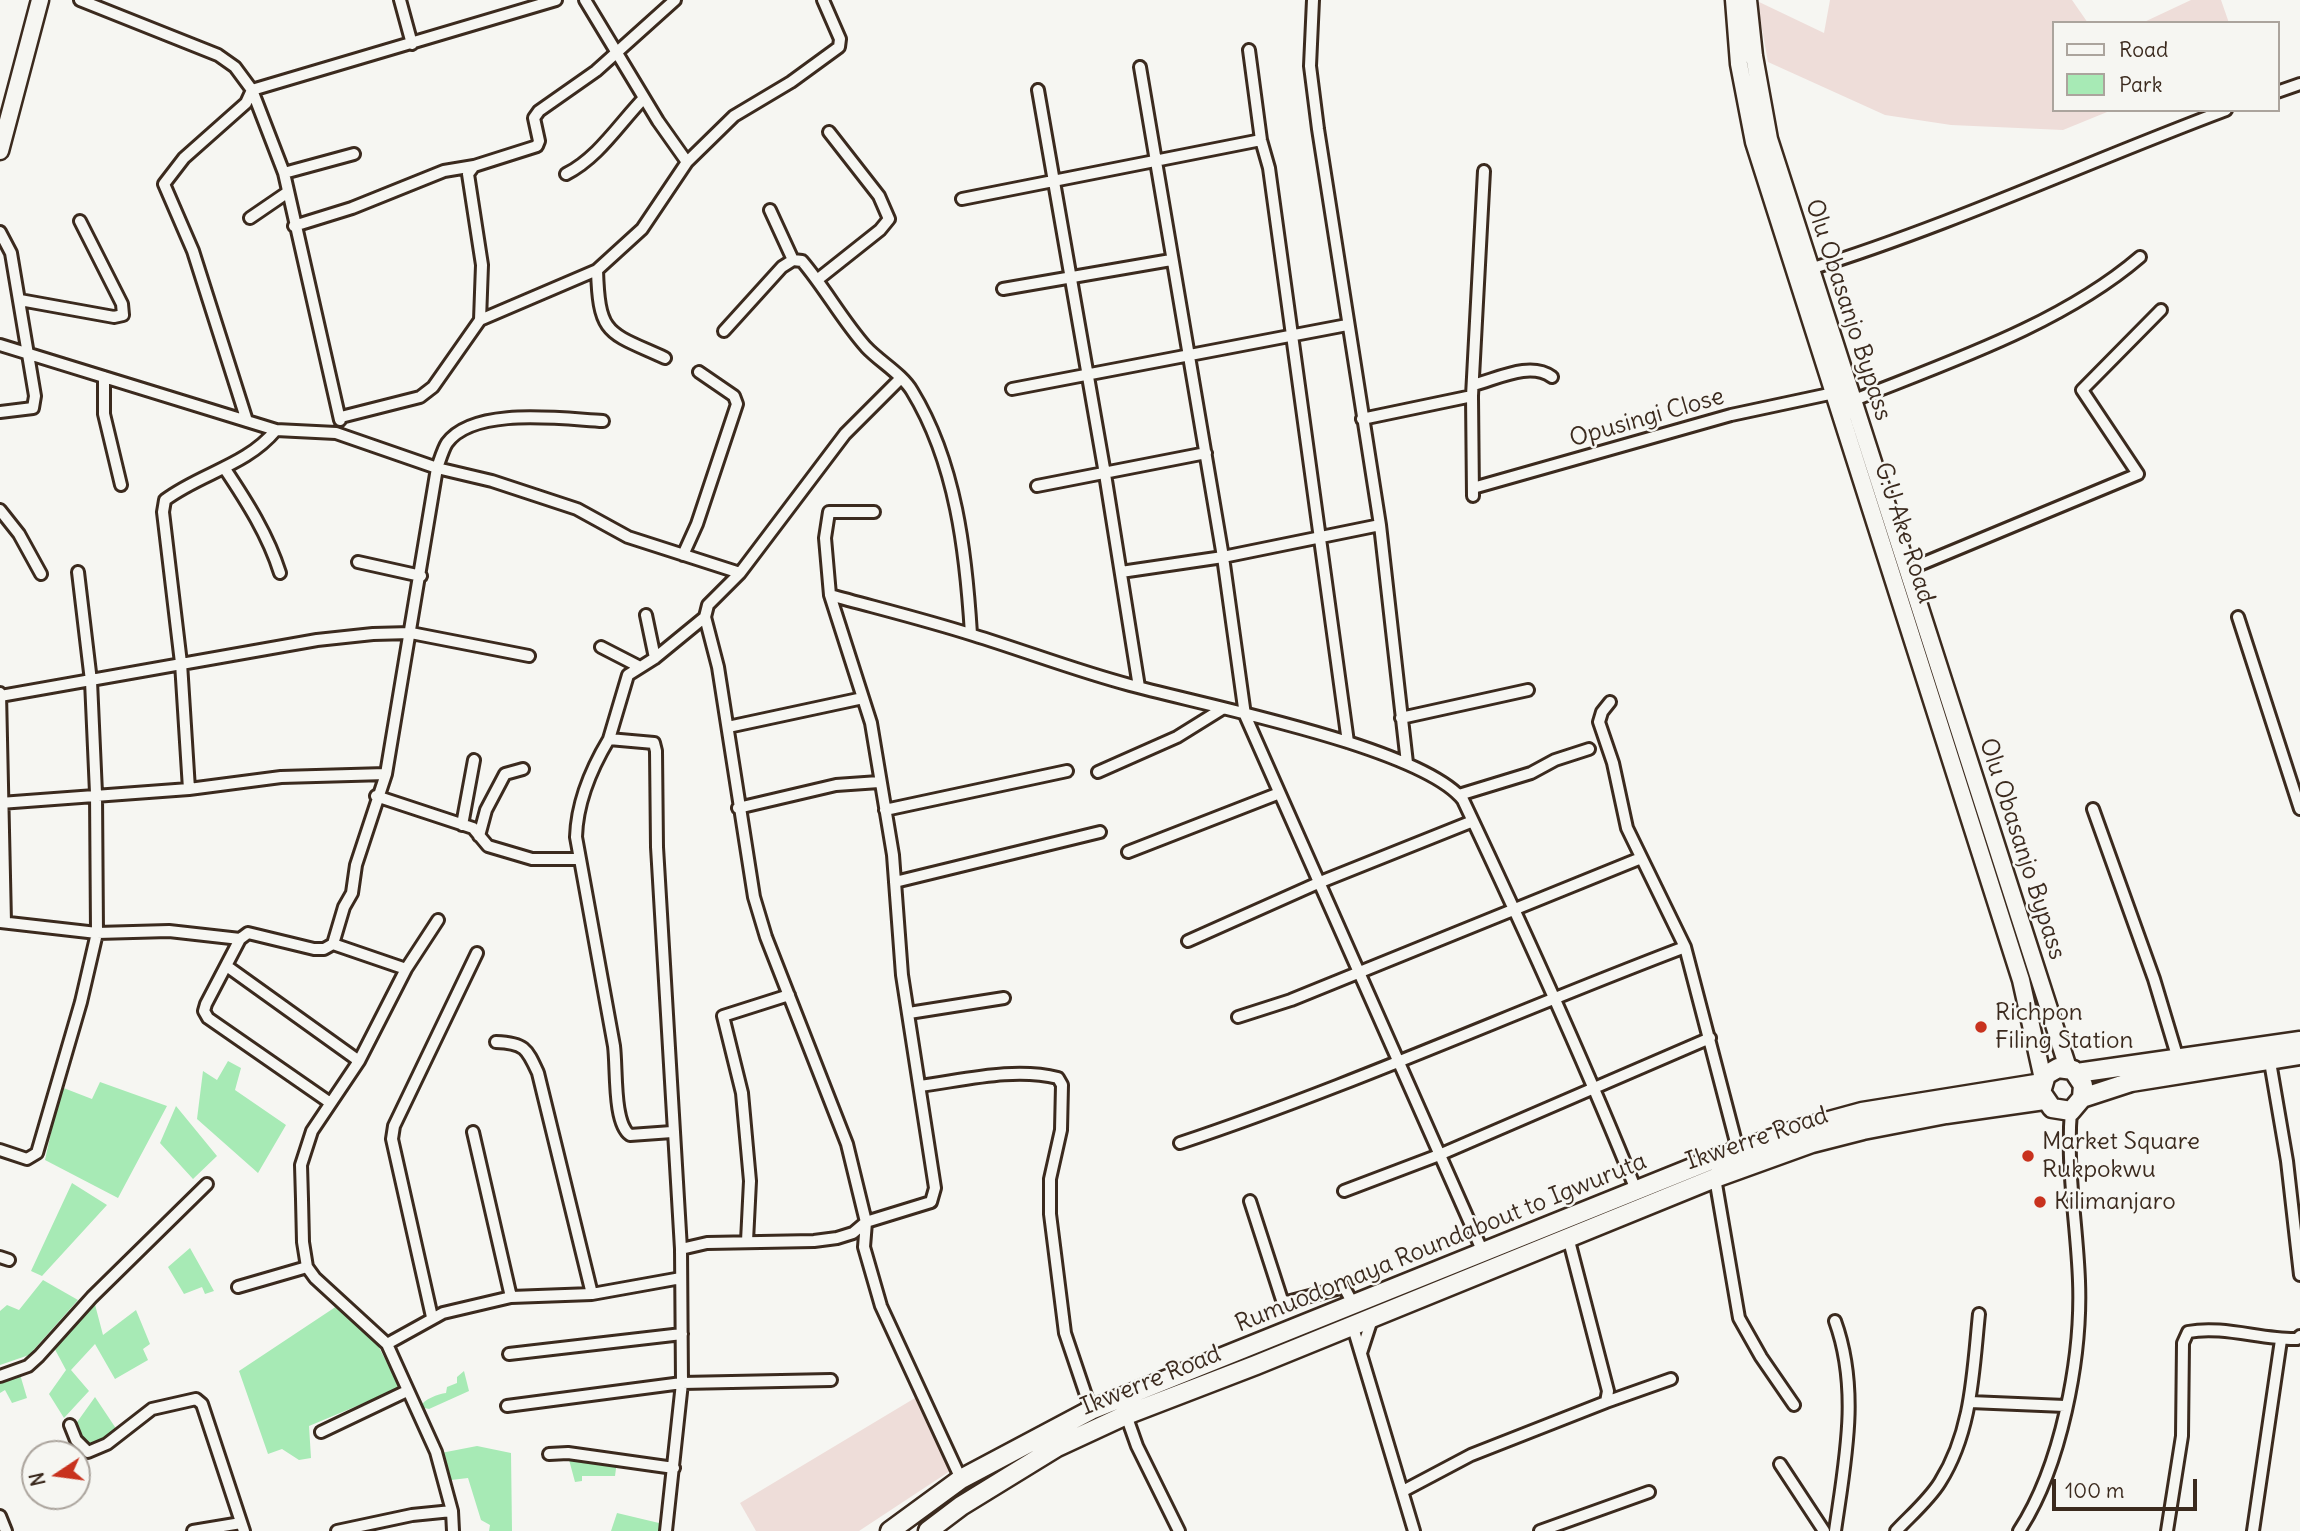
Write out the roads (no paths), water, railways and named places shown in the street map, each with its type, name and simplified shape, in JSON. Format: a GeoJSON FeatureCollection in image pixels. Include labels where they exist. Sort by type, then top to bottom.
{"type":"FeatureCollection","features":[{"type":"Feature","properties":{"kind":"main road"},"geometry":{"type":"LineString","coordinates":[[0,151],[4,126],[40,0]]}},
{"type":"Feature","properties":{"kind":"main road","name":"G.U Ake Road"},"geometry":{"type":"LineString","coordinates":[[1734,0],[1739,64],[1754,142],[2021,980],[2043,1087]]}},
{"type":"Feature","properties":{"kind":"main road","name":"Olu Obasanjo Bypass"},"geometry":{"type":"LineString","coordinates":[[1748,0],[1754,56],[1769,139],[2072,1071]]}},
{"type":"Feature","properties":{"kind":"main road"},"geometry":{"type":"LineString","coordinates":[[2300,1041],[2268,1053],[2132,1082],[2077,1105],[2057,1110],[2043,1087],[2054,1069],[2072,1071],[2178,1059],[2268,1053],[2300,1055]]}},
{"type":"Feature","properties":{"kind":"main road"},"geometry":{"type":"LineString","coordinates":[[2072,1071],[2083,1085],[2077,1105]]}},
{"type":"Feature","properties":{"kind":"main road","name":"Rumuodomaya Roundabout to Igwuruta"},"geometry":{"type":"LineString","coordinates":[[890,1531],[961,1479],[1091,1410],[1482,1250],[1738,1150],[1862,1112],[2043,1087]]}},
{"type":"Feature","properties":{"kind":"main road","name":"Ikwerre Road"},"geometry":{"type":"LineString","coordinates":[[928,1531],[961,1506],[1057,1447],[1126,1415],[1256,1365],[1715,1178],[1812,1143],[1853,1132],[1947,1114],[2043,1087]]}},
{"type":"Feature","properties":{"kind":"main road"},"geometry":{"type":"LineString","coordinates":[[1352,1324],[1368,1305],[1466,1265],[1479,1257],[1482,1250]]}},
{"type":"Feature","properties":{"kind":"street"},"geometry":{"type":"LineString","coordinates":[[80,0],[218,55],[235,67],[252,90],[284,173],[294,226],[341,416],[337,433]]}},
{"type":"Feature","properties":{"kind":"street"},"geometry":{"type":"LineString","coordinates":[[400,0],[412,44]]}},
{"type":"Feature","properties":{"kind":"street"},"geometry":{"type":"LineString","coordinates":[[247,422],[193,251],[164,184],[184,158],[246,103],[252,90],[556,0]]}},
{"type":"Feature","properties":{"kind":"street"},"geometry":{"type":"LineString","coordinates":[[586,0],[616,53],[687,162]]}},
{"type":"Feature","properties":{"kind":"street"},"geometry":{"type":"LineString","coordinates":[[294,226],[352,208],[444,171],[474,166],[537,146],[539,141],[534,118],[539,111],[616,53],[675,0]]}},
{"type":"Feature","properties":{"kind":"street"},"geometry":{"type":"LineString","coordinates":[[341,416],[419,397],[433,387],[480,320],[597,270],[642,229],[687,162],[734,116],[791,82],[839,47],[841,39],[823,0]]}},
{"type":"Feature","properties":{"kind":"street"},"geometry":{"type":"LineString","coordinates":[[1313,0],[1310,66],[1347,325],[1380,525],[1406,763]]}},
{"type":"Feature","properties":{"kind":"street"},"geometry":{"type":"LineString","coordinates":[[1249,50],[1261,139],[1269,168],[1276,241],[1292,336],[1348,742]]}},
{"type":"Feature","properties":{"kind":"street"},"geometry":{"type":"LineString","coordinates":[[1140,67],[1153,160],[1223,557],[1245,715],[1277,794],[1482,1250]]}},
{"type":"Feature","properties":{"kind":"street"},"geometry":{"type":"LineString","coordinates":[[2279,91],[2300,84]]}},
{"type":"Feature","properties":{"kind":"street"},"geometry":{"type":"LineString","coordinates":[[1038,90],[1139,687]]}},
{"type":"Feature","properties":{"kind":"street"},"geometry":{"type":"LineString","coordinates":[[566,174],[580,167],[599,149],[645,98]]}},
{"type":"Feature","properties":{"kind":"street"},"geometry":{"type":"LineString","coordinates":[[1810,269],[1946,222],[2120,149],[2221,112]]}},
{"type":"Feature","properties":{"kind":"street"},"geometry":{"type":"LineString","coordinates":[[817,279],[880,230],[889,219],[879,196],[829,132]]}},
{"type":"Feature","properties":{"kind":"street"},"geometry":{"type":"LineString","coordinates":[[962,199],[1261,139]]}},
{"type":"Feature","properties":{"kind":"street"},"geometry":{"type":"LineString","coordinates":[[284,173],[354,154]]}},
{"type":"Feature","properties":{"kind":"street"},"geometry":{"type":"LineString","coordinates":[[474,166],[468,174],[468,186],[482,265],[480,320]]}},
{"type":"Feature","properties":{"kind":"street"},"geometry":{"type":"LineString","coordinates":[[1473,391],[1484,171]]}},
{"type":"Feature","properties":{"kind":"street"},"geometry":{"type":"LineString","coordinates":[[250,218],[288,192]]}},
{"type":"Feature","properties":{"kind":"street"},"geometry":{"type":"LineString","coordinates":[[770,211],[793,260]]}},
{"type":"Feature","properties":{"kind":"street"},"geometry":{"type":"LineString","coordinates":[[20,300],[114,317],[123,315],[122,304],[80,222]]}},
{"type":"Feature","properties":{"kind":"street"},"geometry":{"type":"LineString","coordinates":[[0,232],[11,253],[20,300],[25,352],[33,373],[33,408],[0,412]]}},
{"type":"Feature","properties":{"kind":"street"},"geometry":{"type":"LineString","coordinates":[[1854,400],[1960,358],[2075,302],[2116,278],[2140,257]]}},
{"type":"Feature","properties":{"kind":"street"},"geometry":{"type":"LineString","coordinates":[[724,331],[758,290],[793,260],[802,261],[865,346],[911,389],[924,414],[960,524],[967,562],[971,634]]}},
{"type":"Feature","properties":{"kind":"street"},"geometry":{"type":"LineString","coordinates":[[1003,289],[1171,260]]}},
{"type":"Feature","properties":{"kind":"street"},"geometry":{"type":"LineString","coordinates":[[597,270],[598,302],[605,326],[617,336],[665,358]]}},
{"type":"Feature","properties":{"kind":"street"},"geometry":{"type":"LineString","coordinates":[[1908,570],[2138,474],[2082,390],[2161,310]]}},
{"type":"Feature","properties":{"kind":"street"},"geometry":{"type":"LineString","coordinates":[[1012,388],[1347,325]]}},
{"type":"Feature","properties":{"kind":"street"},"geometry":{"type":"LineString","coordinates":[[0,345],[276,430],[337,433],[438,468],[492,481],[577,509],[628,537],[740,573]]}},
{"type":"Feature","properties":{"kind":"street"},"geometry":{"type":"LineString","coordinates":[[1362,419],[1473,391],[1529,369],[1542,369],[1552,377]]}},
{"type":"Feature","properties":{"kind":"street"},"geometry":{"type":"LineString","coordinates":[[683,555],[697,524],[737,404],[734,396],[699,372]]}},
{"type":"Feature","properties":{"kind":"street"},"geometry":{"type":"LineString","coordinates":[[104,377],[104,414],[121,485]]}},
{"type":"Feature","properties":{"kind":"street"},"geometry":{"type":"LineString","coordinates":[[901,378],[845,434],[740,573],[708,605],[705,617],[718,667],[754,897],[847,1144],[866,1222],[864,1247],[881,1306],[909,1372],[961,1479]]}},
{"type":"Feature","properties":{"kind":"street","name":"Opusingi Close"},"geometry":{"type":"LineString","coordinates":[[1473,391],[1473,492],[1731,415],[1834,393]]}},
{"type":"Feature","properties":{"kind":"street"},"geometry":{"type":"LineString","coordinates":[[329,1102],[208,1018],[204,1011],[206,1003],[228,967],[240,939],[248,933],[258,933],[314,949],[324,949],[333,944],[344,907],[352,893],[356,865],[376,796],[386,774],[438,468],[447,443],[464,428],[479,421],[509,418],[603,421]]}},
{"type":"Feature","properties":{"kind":"street"},"geometry":{"type":"LineString","coordinates":[[189,789],[181,663],[163,512],[165,500],[176,491],[225,469],[264,445],[276,430]]}},
{"type":"Feature","properties":{"kind":"street"},"geometry":{"type":"LineString","coordinates":[[1037,486],[1206,453]]}},
{"type":"Feature","properties":{"kind":"street"},"geometry":{"type":"LineString","coordinates":[[225,469],[250,507],[274,553],[280,572]]}},
{"type":"Feature","properties":{"kind":"street"},"geometry":{"type":"LineString","coordinates":[[0,510],[19,534],[41,574]]}},
{"type":"Feature","properties":{"kind":"street"},"geometry":{"type":"LineString","coordinates":[[681,1250],[708,1243],[802,1242],[837,1238],[853,1233],[866,1222],[931,1202],[935,1188],[902,975],[895,882],[871,723],[830,595],[825,538],[829,512],[874,512]]}},
{"type":"Feature","properties":{"kind":"street"},"geometry":{"type":"LineString","coordinates":[[1121,572],[1223,557],[1380,525]]}},
{"type":"Feature","properties":{"kind":"street"},"geometry":{"type":"LineString","coordinates":[[358,562],[421,576]]}},
{"type":"Feature","properties":{"kind":"street"},"geometry":{"type":"LineString","coordinates":[[0,1150],[27,1159],[37,1153],[81,1002],[97,933],[96,793],[91,681],[78,572]]}},
{"type":"Feature","properties":{"kind":"street"},"geometry":{"type":"LineString","coordinates":[[830,595],[971,634],[1139,687],[1348,742],[1406,763],[1451,785],[1473,821],[1514,909],[1595,1088],[1636,1190]]}},
{"type":"Feature","properties":{"kind":"street"},"geometry":{"type":"LineString","coordinates":[[646,615],[655,658]]}},
{"type":"Feature","properties":{"kind":"street"},"geometry":{"type":"LineString","coordinates":[[672,1132],[630,1135],[622,1130],[618,1120],[618,1075],[593,923],[578,859],[576,814],[595,762],[609,739],[628,675],[638,666],[655,658],[705,617]]}},
{"type":"Feature","properties":{"kind":"street"},"geometry":{"type":"LineString","coordinates":[[2238,617],[2300,809]]}},
{"type":"Feature","properties":{"kind":"street"},"geometry":{"type":"LineString","coordinates":[[240,939],[169,932],[97,933],[3,922],[0,695],[317,640],[411,633],[529,656]]}},
{"type":"Feature","properties":{"kind":"street"},"geometry":{"type":"LineString","coordinates":[[601,647],[638,666]]}},
{"type":"Feature","properties":{"kind":"street"},"geometry":{"type":"LineString","coordinates":[[1401,718],[1528,690]]}},
{"type":"Feature","properties":{"kind":"street"},"geometry":{"type":"LineString","coordinates":[[728,727],[863,698]]}},
{"type":"Feature","properties":{"kind":"street"},"geometry":{"type":"LineString","coordinates":[[1610,702],[1602,712],[1599,722],[1614,763],[1627,828],[1685,947],[1738,1150]]}},
{"type":"Feature","properties":{"kind":"street"},"geometry":{"type":"LineString","coordinates":[[1098,772],[1177,737],[1222,709]]}},
{"type":"Feature","properties":{"kind":"street"},"geometry":{"type":"LineString","coordinates":[[609,739],[648,740],[654,743],[656,751],[657,847],[681,1250],[682,1383],[666,1531]]}},
{"type":"Feature","properties":{"kind":"street"},"geometry":{"type":"LineString","coordinates":[[1459,795],[1531,773],[1555,760],[1589,749]]}},
{"type":"Feature","properties":{"kind":"street"},"geometry":{"type":"LineString","coordinates":[[462,825],[474,760]]}},
{"type":"Feature","properties":{"kind":"street"},"geometry":{"type":"LineString","coordinates":[[479,836],[499,782],[505,774],[523,769]]}},
{"type":"Feature","properties":{"kind":"street"},"geometry":{"type":"LineString","coordinates":[[885,810],[1067,771]]}},
{"type":"Feature","properties":{"kind":"street"},"geometry":{"type":"LineString","coordinates":[[1,802],[96,793],[189,789],[281,776],[386,774]]}},
{"type":"Feature","properties":{"kind":"street"},"geometry":{"type":"LineString","coordinates":[[738,808],[836,785],[879,782]]}},
{"type":"Feature","properties":{"kind":"street"},"geometry":{"type":"LineString","coordinates":[[1128,852],[1277,794]]}},
{"type":"Feature","properties":{"kind":"street"},"geometry":{"type":"LineString","coordinates":[[376,796],[473,828],[488,846],[532,859],[578,859]]}},
{"type":"Feature","properties":{"kind":"street"},"geometry":{"type":"LineString","coordinates":[[2093,809],[2154,979],[2178,1059]]}},
{"type":"Feature","properties":{"kind":"street"},"geometry":{"type":"LineString","coordinates":[[1188,941],[1318,883],[1473,821]]}},
{"type":"Feature","properties":{"kind":"street"},"geometry":{"type":"LineString","coordinates":[[895,882],[1100,832]]}},
{"type":"Feature","properties":{"kind":"street"},"geometry":{"type":"LineString","coordinates":[[1238,1017],[1291,1000],[1641,858]]}},
{"type":"Feature","properties":{"kind":"street"},"geometry":{"type":"LineString","coordinates":[[438,920],[406,969],[359,1060],[312,1131],[301,1165],[303,1242],[307,1267],[315,1278],[387,1344],[436,1451],[452,1511],[453,1531]]}},
{"type":"Feature","properties":{"kind":"street"},"geometry":{"type":"LineString","coordinates":[[333,944],[406,969]]}},
{"type":"Feature","properties":{"kind":"street"},"geometry":{"type":"LineString","coordinates":[[1180,1143],[1277,1111],[1396,1060],[1685,947]]}},
{"type":"Feature","properties":{"kind":"street"},"geometry":{"type":"LineString","coordinates":[[432,1317],[392,1139],[394,1126],[477,953]]}},
{"type":"Feature","properties":{"kind":"street"},"geometry":{"type":"LineString","coordinates":[[228,967],[359,1060]]}},
{"type":"Feature","properties":{"kind":"street"},"geometry":{"type":"LineString","coordinates":[[747,1241],[750,1181],[742,1093],[723,1016],[789,995]]}},
{"type":"Feature","properties":{"kind":"street"},"geometry":{"type":"LineString","coordinates":[[909,1013],[1004,998]]}},
{"type":"Feature","properties":{"kind":"street"},"geometry":{"type":"LineString","coordinates":[[1344,1191],[1439,1155],[1710,1038]]}},
{"type":"Feature","properties":{"kind":"street"},"geometry":{"type":"LineString","coordinates":[[496,1042],[514,1042],[527,1049],[538,1073],[592,1294]]}},
{"type":"Feature","properties":{"kind":"street"},"geometry":{"type":"LineString","coordinates":[[2268,1053],[2287,1161],[2300,1275]]}},
{"type":"Feature","properties":{"kind":"street"},"geometry":{"type":"LineString","coordinates":[[920,1086],[1010,1074],[1047,1075],[1058,1078],[1062,1085],[1060,1130],[1050,1178],[1050,1214],[1065,1333],[1091,1410]]}},
{"type":"Feature","properties":{"kind":"street"},"geometry":{"type":"LineString","coordinates":[[2019,1531],[2047,1478],[2065,1406],[2079,1320],[2079,1282],[2070,1180],[2077,1105]]}},
{"type":"Feature","properties":{"kind":"street"},"geometry":{"type":"LineString","coordinates":[[473,1132],[511,1297]]}},
{"type":"Feature","properties":{"kind":"street"},"geometry":{"type":"LineString","coordinates":[[1715,1178],[1739,1318],[1760,1357],[1794,1405]]}},
{"type":"Feature","properties":{"kind":"street"},"geometry":{"type":"LineString","coordinates":[[0,1376],[28,1366],[34,1361],[92,1297],[207,1184]]}},
{"type":"Feature","properties":{"kind":"street"},"geometry":{"type":"LineString","coordinates":[[1250,1201],[1282,1300],[1287,1302],[1344,1287],[1353,1304]]}},
{"type":"Feature","properties":{"kind":"street"},"geometry":{"type":"LineString","coordinates":[[1568,1237],[1608,1391],[1606,1402]]}},
{"type":"Feature","properties":{"kind":"street"},"geometry":{"type":"LineString","coordinates":[[238,1287],[307,1267]]}},
{"type":"Feature","properties":{"kind":"street"},"geometry":{"type":"LineString","coordinates":[[387,1344],[432,1317],[511,1297],[592,1294],[681,1278]]}},
{"type":"Feature","properties":{"kind":"street"},"geometry":{"type":"LineString","coordinates":[[1895,1531],[1938,1485],[1958,1448],[1970,1402],[1979,1314]]}},
{"type":"Feature","properties":{"kind":"street"},"geometry":{"type":"LineString","coordinates":[[1361,1353],[1373,1316]]}},
{"type":"Feature","properties":{"kind":"street"},"geometry":{"type":"LineString","coordinates":[[1835,1531],[1848,1437],[1849,1381],[1836,1321]]}},
{"type":"Feature","properties":{"kind":"street"},"geometry":{"type":"LineString","coordinates":[[1352,1324],[1413,1531]]}},
{"type":"Feature","properties":{"kind":"street"},"geometry":{"type":"LineString","coordinates":[[2167,1531],[2182,1436],[2183,1343],[2188,1332],[2201,1329],[2281,1340],[2297,1339],[2300,1336]]}},
{"type":"Feature","properties":{"kind":"street"},"geometry":{"type":"LineString","coordinates":[[509,1354],[563,1345],[682,1334]]}},
{"type":"Feature","properties":{"kind":"street"},"geometry":{"type":"LineString","coordinates":[[2253,1531],[2281,1340]]}},
{"type":"Feature","properties":{"kind":"street"},"geometry":{"type":"LineString","coordinates":[[1403,1491],[1471,1455],[1671,1379]]}},
{"type":"Feature","properties":{"kind":"street"},"geometry":{"type":"LineString","coordinates":[[507,1406],[682,1383],[831,1380]]}},
{"type":"Feature","properties":{"kind":"street"},"geometry":{"type":"LineString","coordinates":[[321,1432],[407,1391]]}},
{"type":"Feature","properties":{"kind":"street"},"geometry":{"type":"LineString","coordinates":[[70,1425],[76,1440],[88,1452],[107,1444],[152,1409],[196,1399],[202,1404],[242,1527],[193,1531]]}},
{"type":"Feature","properties":{"kind":"street"},"geometry":{"type":"LineString","coordinates":[[1970,1402],[2065,1406]]}},
{"type":"Feature","properties":{"kind":"street"},"geometry":{"type":"LineString","coordinates":[[1126,1415],[1137,1446],[1176,1530]]}},
{"type":"Feature","properties":{"kind":"street"},"geometry":{"type":"LineString","coordinates":[[549,1454],[568,1452],[674,1468]]}},
{"type":"Feature","properties":{"kind":"street"},"geometry":{"type":"LineString","coordinates":[[1780,1464],[1824,1531]]}},
{"type":"Feature","properties":{"kind":"street"},"geometry":{"type":"LineString","coordinates":[[1540,1531],[1649,1492]]}},
{"type":"Feature","properties":{"kind":"street"},"geometry":{"type":"LineString","coordinates":[[337,1531],[412,1515],[452,1511]]}},
{"type":"Feature","properties":{"kind":"street"},"geometry":{"type":"LineString","coordinates":[[0,1517],[6,1531]]}},
{"type":"Feature","properties":{"kind":"place","name":"Richpon Filing Station"},"geometry":{"type":"Point","coordinates":[1981,1027]}},
{"type":"Feature","properties":{"kind":"place","name":"Market Square Rukpokwu"},"geometry":{"type":"Point","coordinates":[2028,1156]}},
{"type":"Feature","properties":{"kind":"place","name":"Kilimanjaro"},"geometry":{"type":"Point","coordinates":[2040,1202]}}]}
